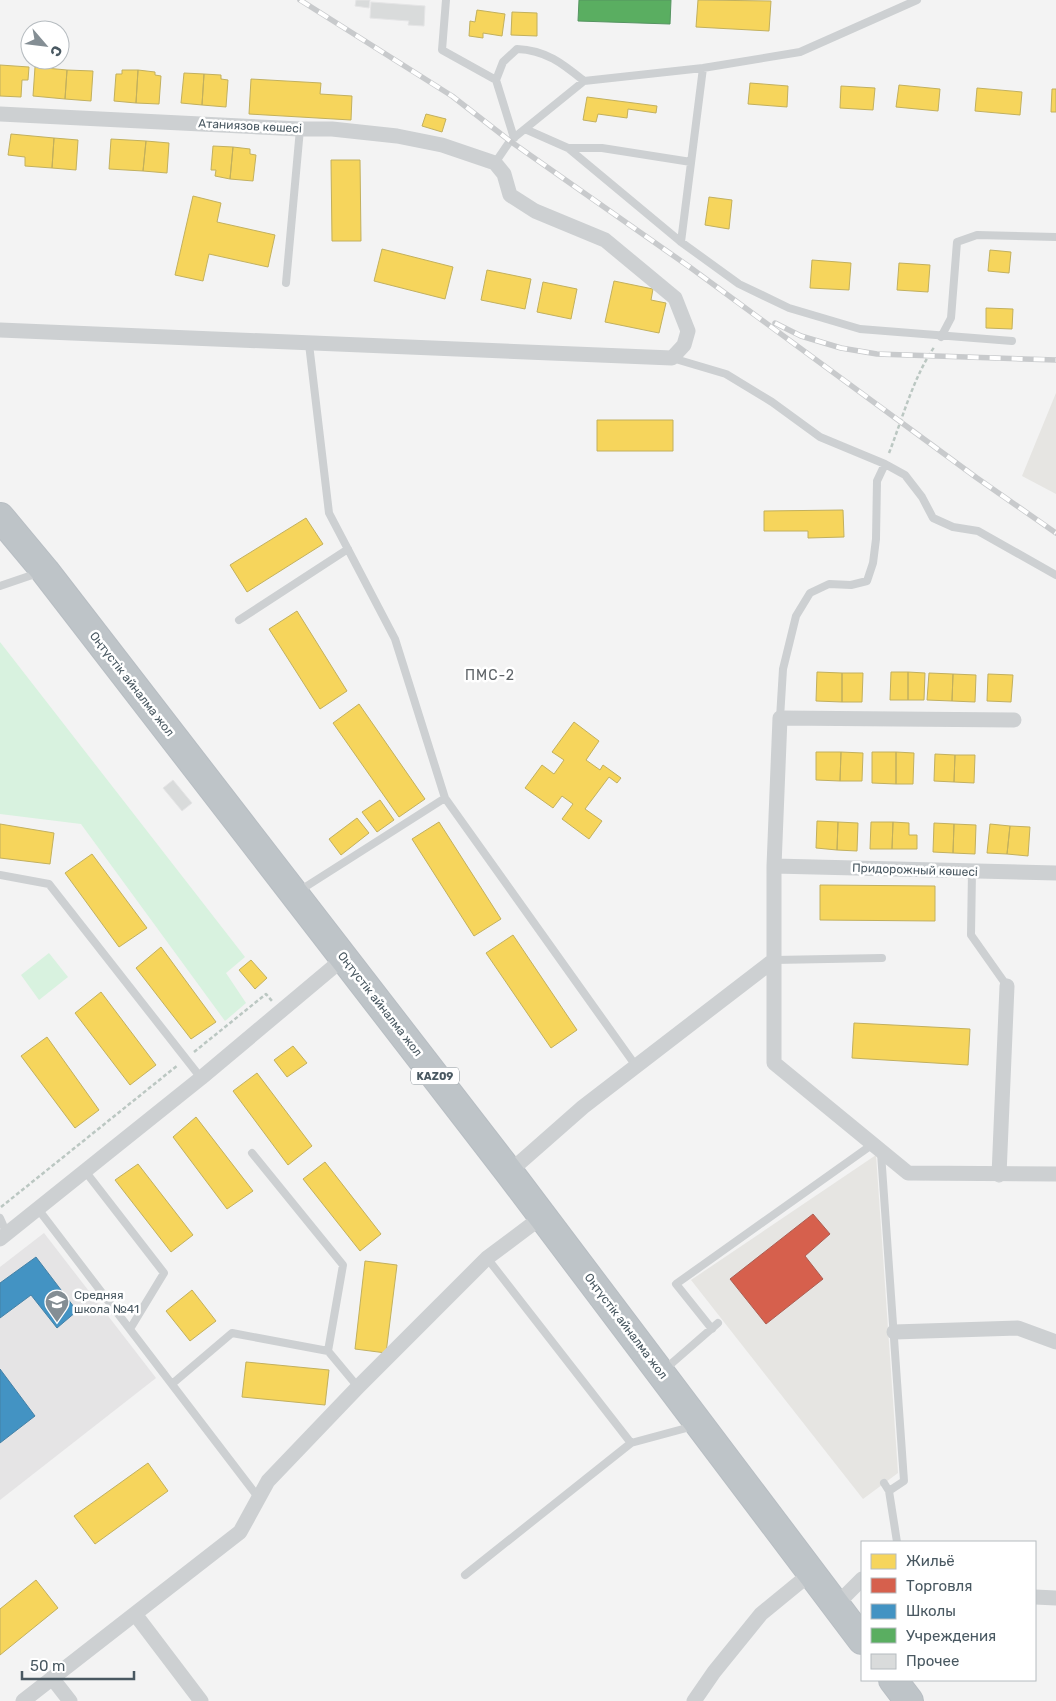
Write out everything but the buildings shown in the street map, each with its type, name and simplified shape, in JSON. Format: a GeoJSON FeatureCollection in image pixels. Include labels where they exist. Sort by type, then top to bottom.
{"type":"FeatureCollection","features":[{"type":"Feature","properties":{"kind":"highway","name":"Оңтүстік айналма жол"},"geometry":{"type":"LineString","coordinates":[[0,518],[45,571],[509,1172],[861,1639]]}},
{"type":"Feature","properties":{"kind":"highway"},"geometry":{"type":"LineString","coordinates":[[894,1681],[909,1701]]}},
{"type":"Feature","properties":{"kind":"street","name":"Атаниязов көшесі"},"geometry":{"type":"LineString","coordinates":[[0,114],[332,129],[397,136],[442,145],[495,163]]}},
{"type":"Feature","properties":{"kind":"street"},"geometry":{"type":"LineString","coordinates":[[0,330],[672,358],[684,345],[688,331],[675,298],[606,240],[535,211],[510,194],[504,174],[495,163]]}},
{"type":"Feature","properties":{"kind":"street"},"geometry":{"type":"LineString","coordinates":[[1014,720],[780,718],[774,866],[774,1063],[908,1174],[1056,1174]]}},
{"type":"Feature","properties":{"kind":"street","name":"Придорожный көшесі"},"geometry":{"type":"LineString","coordinates":[[774,866],[1056,873]]}},
{"type":"Feature","properties":{"kind":"street"},"geometry":{"type":"LineString","coordinates":[[4,1236],[201,1078],[344,958]]}},
{"type":"Feature","properties":{"kind":"street"},"geometry":{"type":"LineString","coordinates":[[509,1172],[583,1107],[774,960]]}},
{"type":"Feature","properties":{"kind":"street"},"geometry":{"type":"LineString","coordinates":[[999,1175],[1007,986]]}},
{"type":"Feature","properties":{"kind":"street"},"geometry":{"type":"LineString","coordinates":[[22,1701],[240,1532],[268,1481],[358,1387],[487,1258],[542,1216]]}},
{"type":"Feature","properties":{"kind":"street"},"geometry":{"type":"LineString","coordinates":[[894,1332],[1018,1328],[1056,1342]]}},
{"type":"Feature","properties":{"kind":"street"},"geometry":{"type":"LineString","coordinates":[[694,1701],[714,1672],[761,1614],[812,1573]]}},
{"type":"Feature","properties":{"kind":"street"},"geometry":{"type":"LineString","coordinates":[[836,1605],[861,1580]]}},
{"type":"Feature","properties":{"kind":"street"},"geometry":{"type":"LineString","coordinates":[[1036,1596],[1056,1598]]}},
{"type":"Feature","properties":{"kind":"street"},"geometry":{"type":"LineString","coordinates":[[135,1614],[201,1701]]}},
{"type":"Feature","properties":{"kind":"street"},"geometry":{"type":"LineString","coordinates":[[52,1678],[70,1701]]}},
{"type":"Feature","properties":{"kind":"lane"},"geometry":{"type":"LineString","coordinates":[[446,0],[442,50],[496,80]]}},
{"type":"Feature","properties":{"kind":"lane"},"geometry":{"type":"LineString","coordinates":[[495,163],[514,138],[584,81],[703,68],[800,52],[917,0]]}},
{"type":"Feature","properties":{"kind":"lane"},"geometry":{"type":"LineString","coordinates":[[514,138],[496,80],[502,62],[517,49],[530,50],[559,61],[584,81]]}},
{"type":"Feature","properties":{"kind":"lane"},"geometry":{"type":"LineString","coordinates":[[681,242],[703,68]]}},
{"type":"Feature","properties":{"kind":"lane"},"geometry":{"type":"LineString","coordinates":[[286,283],[300,129]]}},
{"type":"Feature","properties":{"kind":"lane"},"geometry":{"type":"LineString","coordinates":[[525,129],[568,148],[681,242],[739,284],[789,308],[860,329],[1012,341]]}},
{"type":"Feature","properties":{"kind":"lane"},"geometry":{"type":"LineString","coordinates":[[568,148],[602,148],[691,162]]}},
{"type":"Feature","properties":{"kind":"lane"},"geometry":{"type":"LineString","coordinates":[[941,336],[951,318],[957,242],[978,234],[1056,237]]}},
{"type":"Feature","properties":{"kind":"lane"},"geometry":{"type":"LineString","coordinates":[[308,344],[329,513],[395,639],[445,798],[636,1066]]}},
{"type":"Feature","properties":{"kind":"lane"},"geometry":{"type":"LineString","coordinates":[[672,358],[726,374],[772,402],[820,437],[885,464],[905,475],[922,497],[933,518],[953,527],[978,531],[1056,575]]}},
{"type":"Feature","properties":{"kind":"lane"},"geometry":{"type":"LineString","coordinates":[[780,718],[783,669],[796,616],[810,593],[829,584],[851,585],[866,581],[873,563],[876,539],[877,481],[885,464]]}},
{"type":"Feature","properties":{"kind":"lane"},"geometry":{"type":"LineString","coordinates":[[239,620],[348,549]]}},
{"type":"Feature","properties":{"kind":"lane"},"geometry":{"type":"LineString","coordinates":[[0,586],[45,571]]}},
{"type":"Feature","properties":{"kind":"lane"},"geometry":{"type":"LineString","coordinates":[[295,894],[445,798]]}},
{"type":"Feature","properties":{"kind":"lane"},"geometry":{"type":"LineString","coordinates":[[972,871],[971,935],[1007,986]]}},
{"type":"Feature","properties":{"kind":"lane"},"geometry":{"type":"LineString","coordinates":[[0,876],[49,884],[201,1078]]}},
{"type":"Feature","properties":{"kind":"lane"},"geometry":{"type":"LineString","coordinates":[[774,960],[882,958]]}},
{"type":"Feature","properties":{"kind":"lane"},"geometry":{"type":"LineString","coordinates":[[660,1373],[715,1326],[676,1284],[877,1148],[894,1332],[904,1481],[889,1491]]}},
{"type":"Feature","properties":{"kind":"lane"},"geometry":{"type":"LineString","coordinates":[[252,1153],[344,1264],[328,1350]]}},
{"type":"Feature","properties":{"kind":"lane"},"geometry":{"type":"LineString","coordinates":[[85,1171],[164,1273],[130,1329]]}},
{"type":"Feature","properties":{"kind":"lane"},"geometry":{"type":"LineString","coordinates":[[38,1209],[258,1497]]}},
{"type":"Feature","properties":{"kind":"lane"},"geometry":{"type":"LineString","coordinates":[[0,1218],[4,1236]]}},
{"type":"Feature","properties":{"kind":"lane"},"geometry":{"type":"LineString","coordinates":[[487,1258],[631,1443]]}},
{"type":"Feature","properties":{"kind":"lane"},"geometry":{"type":"LineString","coordinates":[[172,1384],[232,1333],[328,1350],[358,1387]]}},
{"type":"Feature","properties":{"kind":"lane"},"geometry":{"type":"LineString","coordinates":[[465,1574],[631,1443],[699,1424]]}},
{"type":"Feature","properties":{"kind":"lane"},"geometry":{"type":"LineString","coordinates":[[884,1483],[889,1491],[897,1541]]}},
{"type":"Feature","properties":{"kind":"path"},"geometry":{"type":"LineString","coordinates":[[885,464],[928,356],[941,336]]}},
{"type":"Feature","properties":{"kind":"path"},"geometry":{"type":"LineString","coordinates":[[0,1208],[266,994],[280,1012]]}},
{"type":"Feature","properties":{"kind":"shaded area"},"geometry":{"type":"Polygon","coordinates":[[[1056,393],[1056,494],[1022,476],[1056,393]]]}},
{"type":"Feature","properties":{"kind":"shaded area"},"geometry":{"type":"Polygon","coordinates":[[[876,1155],[898,1473],[863,1499],[691,1280],[876,1155]]]}},
{"type":"Feature","properties":{"kind":"shaded area","name":"Средняя школа №41"},"geometry":{"type":"Polygon","coordinates":[[[44,1233],[156,1378],[0,1500],[0,1267],[44,1233]]]}},
{"type":"Feature","properties":{"kind":"green space"},"geometry":{"type":"Polygon","coordinates":[[[0,642],[245,957],[226,973],[246,1003],[225,1021],[81,824],[0,814],[0,642]]]}},
{"type":"Feature","properties":{"kind":"green space"},"geometry":{"type":"Polygon","coordinates":[[[49,953],[68,977],[39,1000],[21,975],[49,953]]]}},
{"type":"Feature","properties":{"kind":"railway"},"geometry":{"type":"LineString","coordinates":[[300,0],[452,96],[510,141],[691,268],[977,478],[1056,533]]}},
{"type":"Feature","properties":{"kind":"railway"},"geometry":{"type":"LineString","coordinates":[[775,323],[801,336],[841,348],[877,354],[1056,360]]}},
{"type":"Feature","properties":{"kind":"place","name":"Средняя школа №41"},"geometry":{"type":"Point","coordinates":[57,1323]}},
{"type":"Feature","properties":{"kind":"district","name":"ПМС-2"},"geometry":{"type":"Point","coordinates":[490,675]}}]}
